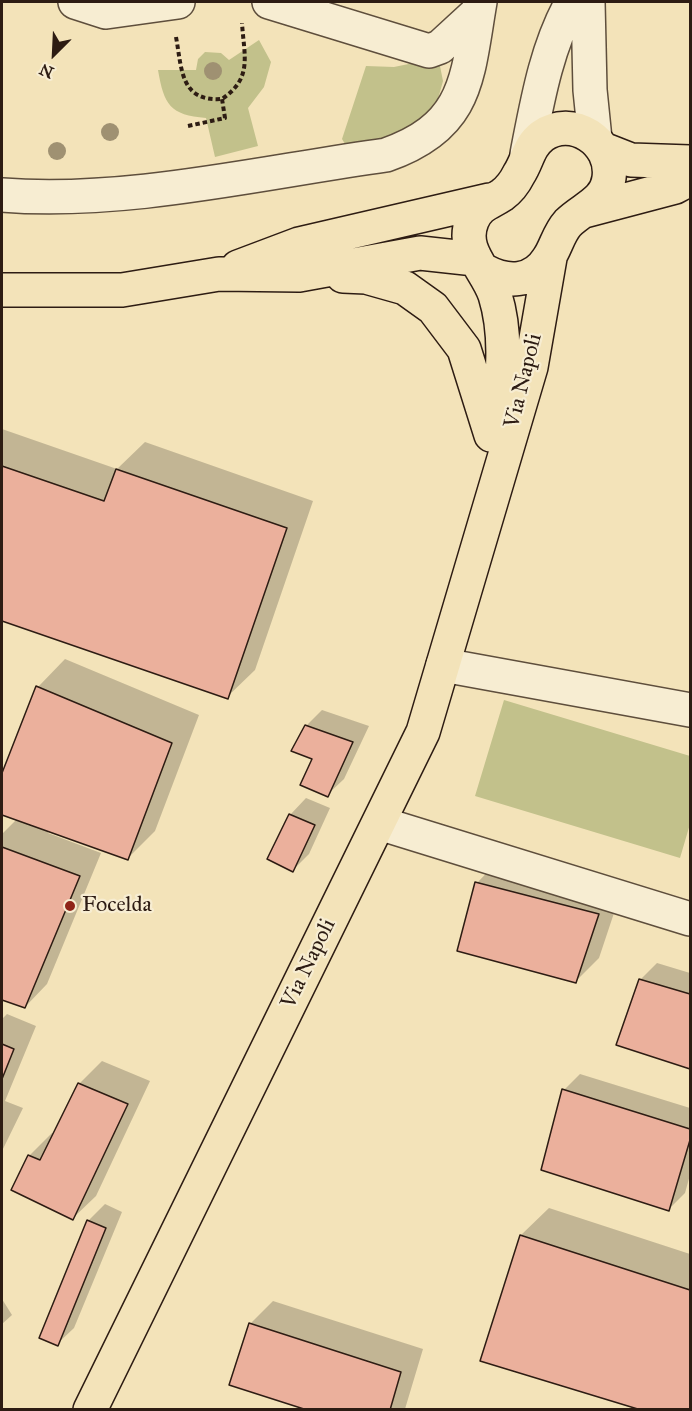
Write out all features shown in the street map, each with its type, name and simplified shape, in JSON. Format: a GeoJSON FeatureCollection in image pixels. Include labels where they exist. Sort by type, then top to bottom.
{"type":"FeatureCollection","features":[{"type":"Feature","properties":{"kind":"main road"},"geometry":{"type":"LineString","coordinates":[[219,274],[299,244],[489,200],[502,195],[514,183],[534,143],[557,129],[570,128],[631,160],[690,162]]}},
{"type":"Feature","properties":{"kind":"main road"},"geometry":{"type":"LineString","coordinates":[[299,275],[420,253],[480,265],[498,278],[513,280],[527,277],[540,269],[549,258],[566,225],[582,211],[595,204],[604,192],[609,178],[609,163],[599,144]]}},
{"type":"Feature","properties":{"kind":"main road"},"geometry":{"type":"LineString","coordinates":[[582,211],[675,187],[690,179]]}},
{"type":"Feature","properties":{"kind":"main road","name":"Via Napoli"},"geometry":{"type":"LineString","coordinates":[[489,200],[479,209],[468,234],[495,294],[505,349],[491,503]]}},
{"type":"Feature","properties":{"kind":"main road","name":"Via Napoli"},"geometry":{"type":"LineString","coordinates":[[90,1410],[423,732],[531,367],[549,258]]}},
{"type":"Feature","properties":{"kind":"main road"},"geometry":{"type":"LineString","coordinates":[[2,290],[122,290],[219,274],[366,277],[405,288],[433,308],[464,350],[495,448]]}},
{"type":"Feature","properties":{"kind":"street"},"geometry":{"type":"LineString","coordinates":[[75,2],[106,12],[178,2]]}},
{"type":"Feature","properties":{"kind":"street"},"geometry":{"type":"LineString","coordinates":[[527,154],[542,77],[563,17],[572,2]]}},
{"type":"Feature","properties":{"kind":"street"},"geometry":{"type":"LineString","coordinates":[[588,2],[590,90],[599,144]]}},
{"type":"Feature","properties":{"kind":"street"},"geometry":{"type":"LineString","coordinates":[[255,7],[429,51],[440,47],[479,7]]}},
{"type":"Feature","properties":{"kind":"street"},"geometry":{"type":"LineString","coordinates":[[2,195],[48,199],[191,184],[386,155],[414,145],[438,128],[456,102],[467,75],[479,7]]}},
{"type":"Feature","properties":{"kind":"street"},"geometry":{"type":"LineString","coordinates":[[443,665],[690,710]]}},
{"type":"Feature","properties":{"kind":"street"},"geometry":{"type":"LineString","coordinates":[[379,823],[690,919]]}},
{"type":"Feature","properties":{"kind":"path"},"geometry":{"type":"LineString","coordinates":[[184,76],[188,87],[197,96],[210,100],[222,99],[242,81],[255,7]]}},
{"type":"Feature","properties":{"kind":"path"},"geometry":{"type":"LineString","coordinates":[[188,126],[225,118],[222,99]]}},
{"type":"Feature","properties":{"kind":"shaded area"},"geometry":{"type":"Polygon","coordinates":[[[259,40],[271,62],[264,87],[248,108],[258,146],[215,157],[206,118],[184,114],[171,106],[163,92],[158,70],[196,70],[198,59],[205,52],[221,53],[229,60],[259,40]]]}},
{"type":"Feature","properties":{"kind":"shaded area"},"geometry":{"type":"Polygon","coordinates":[[[433,59],[440,66],[443,81],[436,106],[406,134],[353,146],[345,144],[342,139],[366,66],[394,67],[433,59]]]}},
{"type":"Feature","properties":{"kind":"shaded area"},"geometry":{"type":"Polygon","coordinates":[[[504,700],[690,756],[690,824],[680,858],[475,796],[504,700]]]}},
{"type":"Feature","properties":{"kind":"building"},"geometry":{"type":"Polygon","coordinates":[[[2,466],[104,501],[116,469],[287,528],[228,699],[2,621],[2,466]]]}},
{"type":"Feature","properties":{"kind":"building"},"geometry":{"type":"Polygon","coordinates":[[[36,686],[172,743],[128,860],[2,815],[2,773],[36,686]]]}},
{"type":"Feature","properties":{"kind":"building"},"geometry":{"type":"Polygon","coordinates":[[[305,725],[353,742],[328,797],[300,785],[312,759],[291,751],[305,725]]]}},
{"type":"Feature","properties":{"kind":"building"},"geometry":{"type":"Polygon","coordinates":[[[289,814],[315,825],[293,872],[267,859],[289,814]]]}},
{"type":"Feature","properties":{"kind":"building"},"geometry":{"type":"Polygon","coordinates":[[[2,847],[80,876],[25,1008],[2,1000],[2,847]]]}},
{"type":"Feature","properties":{"kind":"building"},"geometry":{"type":"Polygon","coordinates":[[[475,882],[599,914],[576,983],[457,951],[475,882]]]}},
{"type":"Feature","properties":{"kind":"building"},"geometry":{"type":"Polygon","coordinates":[[[639,979],[690,994],[690,1069],[616,1045],[639,979]]]}},
{"type":"Feature","properties":{"kind":"building"},"geometry":{"type":"Polygon","coordinates":[[[2,1044],[14,1049],[2,1079],[2,1044]]]}},
{"type":"Feature","properties":{"kind":"building"},"geometry":{"type":"Polygon","coordinates":[[[78,1083],[128,1104],[73,1220],[11,1190],[28,1155],[40,1160],[78,1083]]]}},
{"type":"Feature","properties":{"kind":"building"},"geometry":{"type":"Polygon","coordinates":[[[562,1089],[690,1129],[690,1140],[669,1211],[541,1170],[562,1089]]]}},
{"type":"Feature","properties":{"kind":"building"},"geometry":{"type":"Polygon","coordinates":[[[87,1220],[106,1228],[58,1346],[39,1338],[87,1220]]]}},
{"type":"Feature","properties":{"kind":"building"},"geometry":{"type":"Polygon","coordinates":[[[520,1235],[690,1290],[690,1410],[641,1410],[480,1361],[520,1235]]]}},
{"type":"Feature","properties":{"kind":"building"},"geometry":{"type":"Polygon","coordinates":[[[249,1323],[401,1372],[390,1410],[307,1410],[229,1385],[249,1323]]]}},
{"type":"Feature","properties":{"kind":"place","name":"Focelda"},"geometry":{"type":"Point","coordinates":[70,906]}}]}
